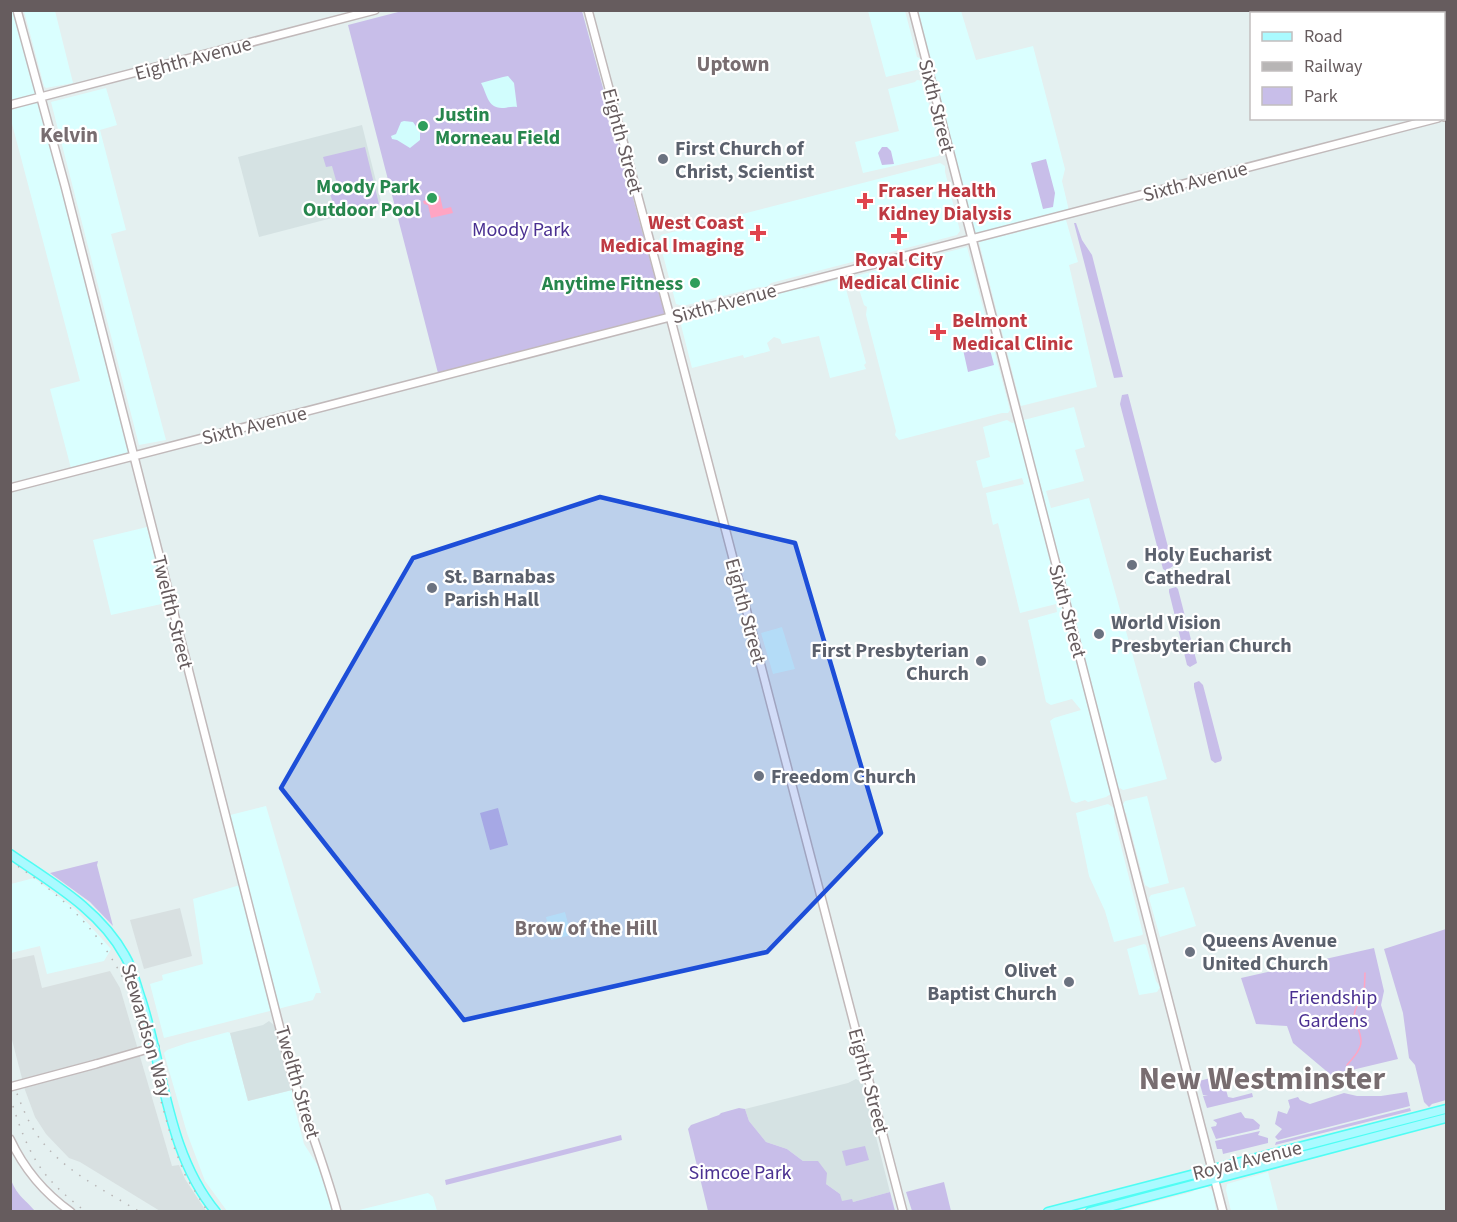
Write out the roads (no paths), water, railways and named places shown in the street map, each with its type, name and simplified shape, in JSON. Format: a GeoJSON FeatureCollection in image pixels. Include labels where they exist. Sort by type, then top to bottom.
{"type":"FeatureCollection","features":[{"type":"Feature","properties":{"kind":"main road","name":"Stewardson Way"},"geometry":{"type":"LineString","coordinates":[[10,854],[83,906],[116,941],[129,964],[155,1047],[172,1120],[183,1153],[195,1181],[216,1212]]}},
{"type":"Feature","properties":{"kind":"main road","name":"Royal Avenue"},"geometry":{"type":"LineString","coordinates":[[1048,1212],[1446,1109]]}},
{"type":"Feature","properties":{"kind":"main road","name":"Royal Avenue"},"geometry":{"type":"LineString","coordinates":[[1090,1212],[1446,1118]]}},
{"type":"Feature","properties":{"kind":"street","name":"Twelfth Street"},"geometry":{"type":"LineString","coordinates":[[17,10],[65,186],[290,1068],[337,1212]]}},
{"type":"Feature","properties":{"kind":"street","name":"Eighth Avenue"},"geometry":{"type":"LineString","coordinates":[[10,105],[375,10]]}},
{"type":"Feature","properties":{"kind":"street","name":"Eighth Street"},"geometry":{"type":"LineString","coordinates":[[588,10],[903,1212]]}},
{"type":"Feature","properties":{"kind":"street","name":"Sixth Street"},"geometry":{"type":"LineString","coordinates":[[913,10],[1223,1212]]}},
{"type":"Feature","properties":{"kind":"street","name":"Sixth Avenue"},"geometry":{"type":"LineString","coordinates":[[10,488],[1430,120]]}},
{"type":"Feature","properties":{"kind":"street"},"geometry":{"type":"LineString","coordinates":[[10,1087],[155,1047]]}},
{"type":"Feature","properties":{"kind":"street"},"geometry":{"type":"LineString","coordinates":[[10,1139],[24,1164],[42,1188],[71,1212]]}},
{"type":"Feature","properties":{"kind":"waterway"},"geometry":{"type":"LineString","coordinates":[[1347,1065],[1361,1044],[1354,1015],[1358,1004],[1364,997],[1365,973]]}},
{"type":"Feature","properties":{"kind":"railway"},"geometry":{"type":"LineString","coordinates":[[10,861],[48,889],[81,919],[95,935],[120,973],[131,995],[174,1147],[186,1177],[208,1212]]}},
{"type":"Feature","properties":{"kind":"railway"},"geometry":{"type":"LineString","coordinates":[[10,1076],[32,1127],[54,1154],[80,1176],[140,1212]]}},
{"type":"Feature","properties":{"kind":"railway"},"geometry":{"type":"LineString","coordinates":[[10,1097],[22,1132],[38,1165],[58,1188],[86,1212]]}},
{"type":"Feature","properties":{"kind":"place","name":"Justin Morneau Field"},"geometry":{"type":"Point","coordinates":[423,126]}},
{"type":"Feature","properties":{"kind":"place","name":"First Church of Christ, Scientist"},"geometry":{"type":"Point","coordinates":[663,159]}},
{"type":"Feature","properties":{"kind":"place","name":"Moody Park Outdoor Pool"},"geometry":{"type":"Point","coordinates":[432,198]}},
{"type":"Feature","properties":{"kind":"place","name":"Fraser Health Kidney Dialysis"},"geometry":{"type":"Point","coordinates":[865,201]}},
{"type":"Feature","properties":{"kind":"place","name":"West Coast Medical Imaging"},"geometry":{"type":"Point","coordinates":[758,233]}},
{"type":"Feature","properties":{"kind":"place","name":"Royal City Medical Clinic"},"geometry":{"type":"Point","coordinates":[899,236]}},
{"type":"Feature","properties":{"kind":"place","name":"Anytime Fitness"},"geometry":{"type":"Point","coordinates":[695,283]}},
{"type":"Feature","properties":{"kind":"place","name":"Belmont Medical Clinic"},"geometry":{"type":"Point","coordinates":[938,332]}},
{"type":"Feature","properties":{"kind":"place","name":"Holy Eucharist Cathedral"},"geometry":{"type":"Point","coordinates":[1132,565]}},
{"type":"Feature","properties":{"kind":"place","name":"St. Barnabas Parish Hall"},"geometry":{"type":"Point","coordinates":[432,588]}},
{"type":"Feature","properties":{"kind":"place","name":"World Vision Presbyterian Church"},"geometry":{"type":"Point","coordinates":[1099,634]}},
{"type":"Feature","properties":{"kind":"place","name":"First Presbyterian Church"},"geometry":{"type":"Point","coordinates":[981,661]}},
{"type":"Feature","properties":{"kind":"place","name":"Freedom Church"},"geometry":{"type":"Point","coordinates":[759,776]}},
{"type":"Feature","properties":{"kind":"place","name":"Queens Avenue United Church"},"geometry":{"type":"Point","coordinates":[1190,952]}},
{"type":"Feature","properties":{"kind":"place","name":"Olivet Baptist Church"},"geometry":{"type":"Point","coordinates":[1069,982]}},
{"type":"Feature","properties":{"kind":"district","name":"Uptown"},"geometry":{"type":"Point","coordinates":[733,64]}},
{"type":"Feature","properties":{"kind":"district","name":"Kelvin"},"geometry":{"type":"Point","coordinates":[69,135]}},
{"type":"Feature","properties":{"kind":"district","name":"Brow of the Hill"},"geometry":{"type":"Point","coordinates":[586,928]}},
{"type":"Feature","properties":{"kind":"district","name":"New Westminster"},"geometry":{"type":"Point","coordinates":[1262,1078]}},
{"type":"Feature","properties":{"kind":"park label","name":"Moody Park"},"geometry":{"type":"Point","coordinates":[521,229]}},
{"type":"Feature","properties":{"kind":"park label","name":"Friendship Gardens"},"geometry":{"type":"Point","coordinates":[1333,1008]}},
{"type":"Feature","properties":{"kind":"park label","name":"Simcoe Park"},"geometry":{"type":"Point","coordinates":[740,1172]}}]}
